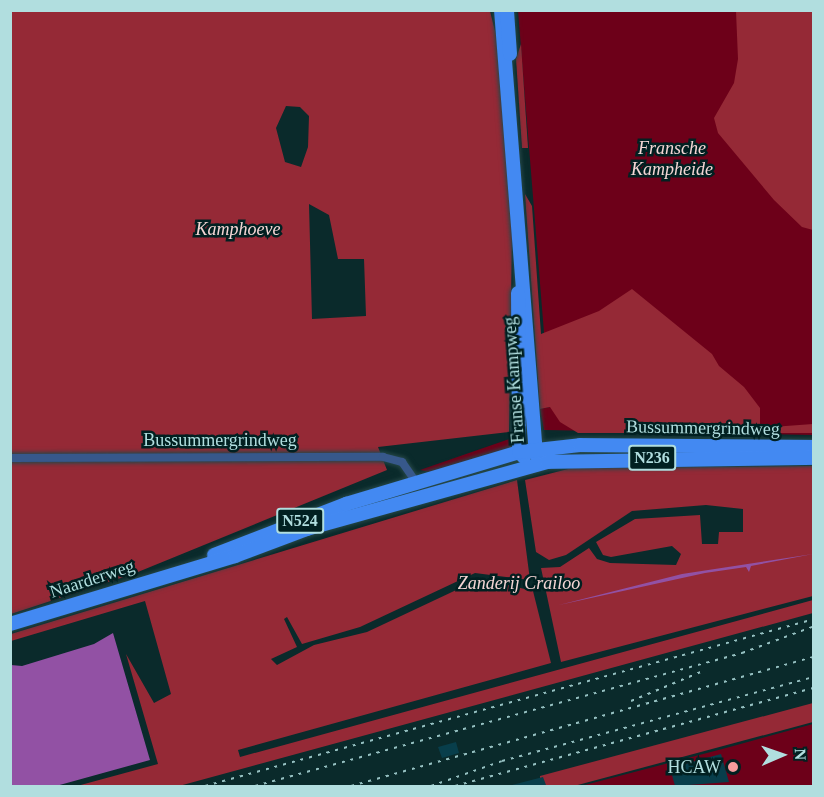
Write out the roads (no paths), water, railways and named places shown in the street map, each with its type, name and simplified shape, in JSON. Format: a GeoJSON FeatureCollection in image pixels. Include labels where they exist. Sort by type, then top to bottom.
{"type":"FeatureCollection","features":[{"type":"Feature","properties":{"kind":"main road","name":"Franse Kampweg"},"geometry":{"type":"LineString","coordinates":[[501,10],[508,72],[538,448],[532,466],[519,452],[519,213]]}},
{"type":"Feature","properties":{"kind":"main road","name":"Franse Kampweg"},"geometry":{"type":"LineString","coordinates":[[507,10],[508,72]]}},
{"type":"Feature","properties":{"kind":"main road","name":"Bussummergrindweg"},"geometry":{"type":"LineString","coordinates":[[420,491],[570,458],[773,453],[813,447]]}},
{"type":"Feature","properties":{"kind":"main road","name":"Bussummergrindweg"},"geometry":{"type":"LineString","coordinates":[[420,491],[519,452],[538,448],[773,453],[813,458]]}},
{"type":"Feature","properties":{"kind":"main road","name":"Naarderweg"},"geometry":{"type":"LineString","coordinates":[[10,624],[420,491]]}},
{"type":"Feature","properties":{"kind":"street","name":"Bussummergrindweg"},"geometry":{"type":"LineString","coordinates":[[10,458],[383,457],[402,462],[420,491]]}},
{"type":"Feature","properties":{"kind":"railway"},"geometry":{"type":"LineString","coordinates":[[205,786],[814,619]]}},
{"type":"Feature","properties":{"kind":"railway"},"geometry":{"type":"LineString","coordinates":[[255,786],[742,653],[812,627]]}},
{"type":"Feature","properties":{"kind":"railway"},"geometry":{"type":"LineString","coordinates":[[351,786],[814,657]]}},
{"type":"Feature","properties":{"kind":"railway"},"geometry":{"type":"LineString","coordinates":[[631,701],[703,671]]}},
{"type":"Feature","properties":{"kind":"railway"},"geometry":{"type":"LineString","coordinates":[[431,786],[502,761],[814,677]]}},
{"type":"Feature","properties":{"kind":"railway"},"geometry":{"type":"LineString","coordinates":[[455,786],[814,688]]}},
{"type":"Feature","properties":{"kind":"place","name":"HCAW"},"geometry":{"type":"Point","coordinates":[733,767]}},
{"type":"Feature","properties":{"kind":"park label","name":"Fransche Kampheide"},"geometry":{"type":"Point","coordinates":[672,159]}},
{"type":"Feature","properties":{"kind":"park label","name":"Kamphoeve"},"geometry":{"type":"Point","coordinates":[238,229]}},
{"type":"Feature","properties":{"kind":"park label","name":"Zanderij Crailoo"},"geometry":{"type":"Point","coordinates":[519,583]}}]}
